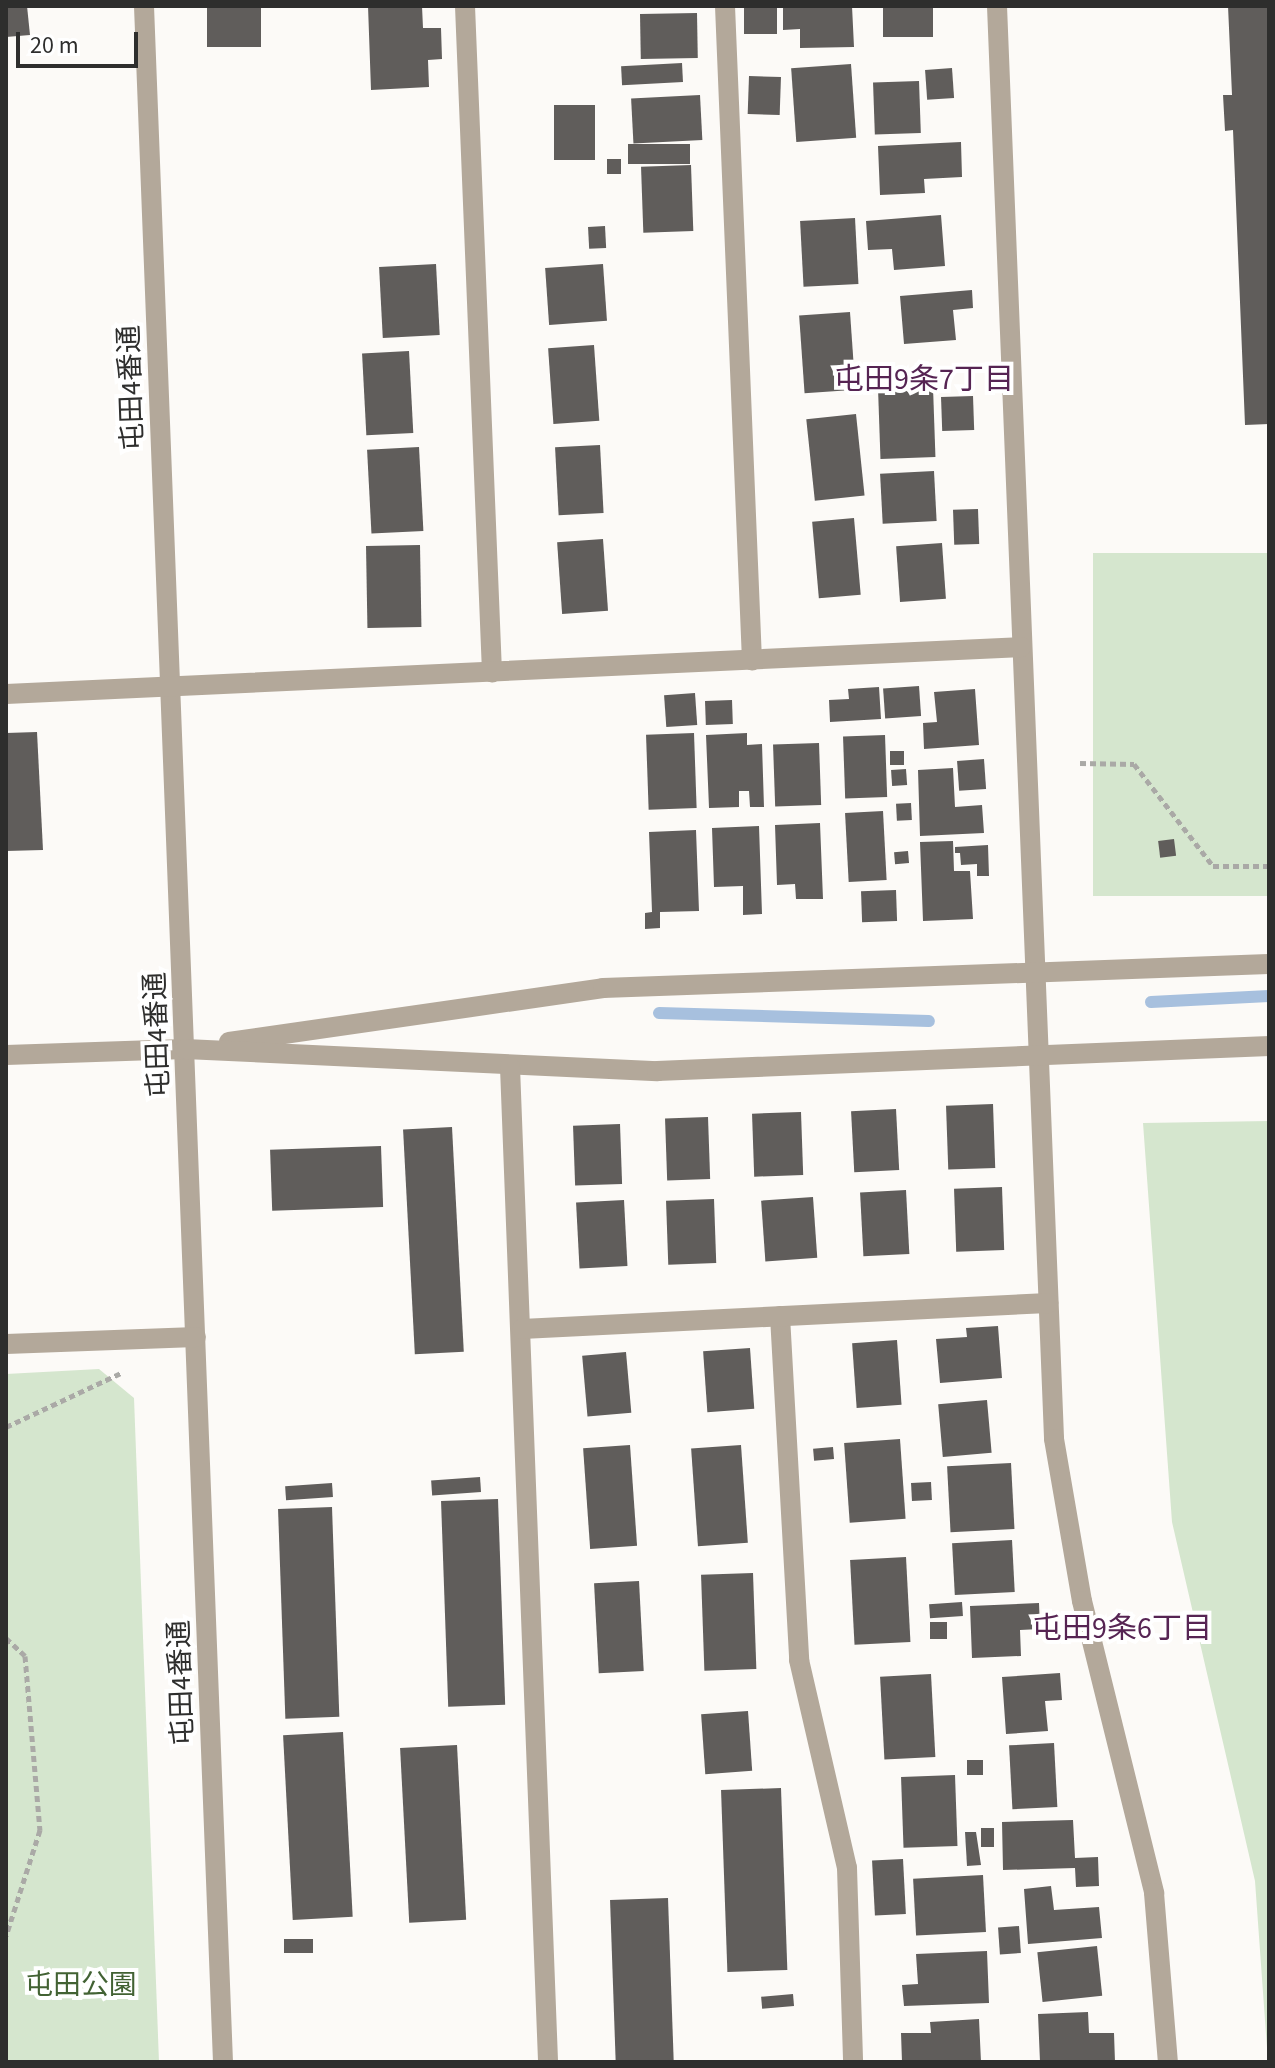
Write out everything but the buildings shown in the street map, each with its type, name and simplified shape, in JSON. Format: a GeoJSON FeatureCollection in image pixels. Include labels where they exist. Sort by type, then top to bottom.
{"type":"FeatureCollection","features":[{"type":"Feature","properties":{"kind":"street","name":"屯田4番通"},"geometry":{"type":"LineString","coordinates":[[144,6],[223,2062]]}},
{"type":"Feature","properties":{"kind":"street"},"geometry":{"type":"LineString","coordinates":[[465,6],[492,672]]}},
{"type":"Feature","properties":{"kind":"street"},"geometry":{"type":"LineString","coordinates":[[725,6],[752,660]]}},
{"type":"Feature","properties":{"kind":"street"},"geometry":{"type":"LineString","coordinates":[[997,6],[1054,1439],[1082,1601],[1154,1893],[1168,2062]]}},
{"type":"Feature","properties":{"kind":"street"},"geometry":{"type":"LineString","coordinates":[[6,694],[1021,647]]}},
{"type":"Feature","properties":{"kind":"street"},"geometry":{"type":"LineString","coordinates":[[185,1049],[603,988],[1269,964]]}},
{"type":"Feature","properties":{"kind":"street"},"geometry":{"type":"LineString","coordinates":[[6,1055],[185,1049],[510,1067],[657,1071],[1269,1046]]}},
{"type":"Feature","properties":{"kind":"street"},"geometry":{"type":"LineString","coordinates":[[510,1067],[548,2062]]}},
{"type":"Feature","properties":{"kind":"street"},"geometry":{"type":"LineString","coordinates":[[522,1329],[1048,1303]]}},
{"type":"Feature","properties":{"kind":"street"},"geometry":{"type":"LineString","coordinates":[[780,1316],[799,1660],[847,1868],[853,2062]]}},
{"type":"Feature","properties":{"kind":"street"},"geometry":{"type":"LineString","coordinates":[[6,1344],[196,1337]]}},
{"type":"Feature","properties":{"kind":"path"},"geometry":{"type":"LineString","coordinates":[[1080,763],[1134,764],[1213,866],[1269,866]]}},
{"type":"Feature","properties":{"kind":"path"},"geometry":{"type":"LineString","coordinates":[[6,1427],[128,1369]]}},
{"type":"Feature","properties":{"kind":"path"},"geometry":{"type":"LineString","coordinates":[[6,1638],[25,1656],[40,1830],[6,1936]]}},
{"type":"Feature","properties":{"kind":"green space"},"geometry":{"type":"Polygon","coordinates":[[[1093,553],[1269,553],[1269,896],[1093,896],[1093,553]]]}},
{"type":"Feature","properties":{"kind":"green space"},"geometry":{"type":"Polygon","coordinates":[[[1269,1121],[1268,2062],[1255,1881],[1172,1522],[1143,1123],[1269,1121]]]}},
{"type":"Feature","properties":{"kind":"green space","name":"屯田公園"},"geometry":{"type":"Polygon","coordinates":[[[99,1369],[134,1398],[159,2062],[6,2062],[6,1374],[99,1369]]]}},
{"type":"Feature","properties":{"kind":"waterway"},"geometry":{"type":"LineString","coordinates":[[1151,1002],[1269,996]]}},
{"type":"Feature","properties":{"kind":"waterway"},"geometry":{"type":"LineString","coordinates":[[659,1013],[929,1021]]}},
{"type":"Feature","properties":{"kind":"district","name":"屯田9条7丁目"},"geometry":{"type":"Point","coordinates":[924,380]}},
{"type":"Feature","properties":{"kind":"district","name":"屯田9条6丁目"},"geometry":{"type":"Point","coordinates":[1122,1629]}}]}
